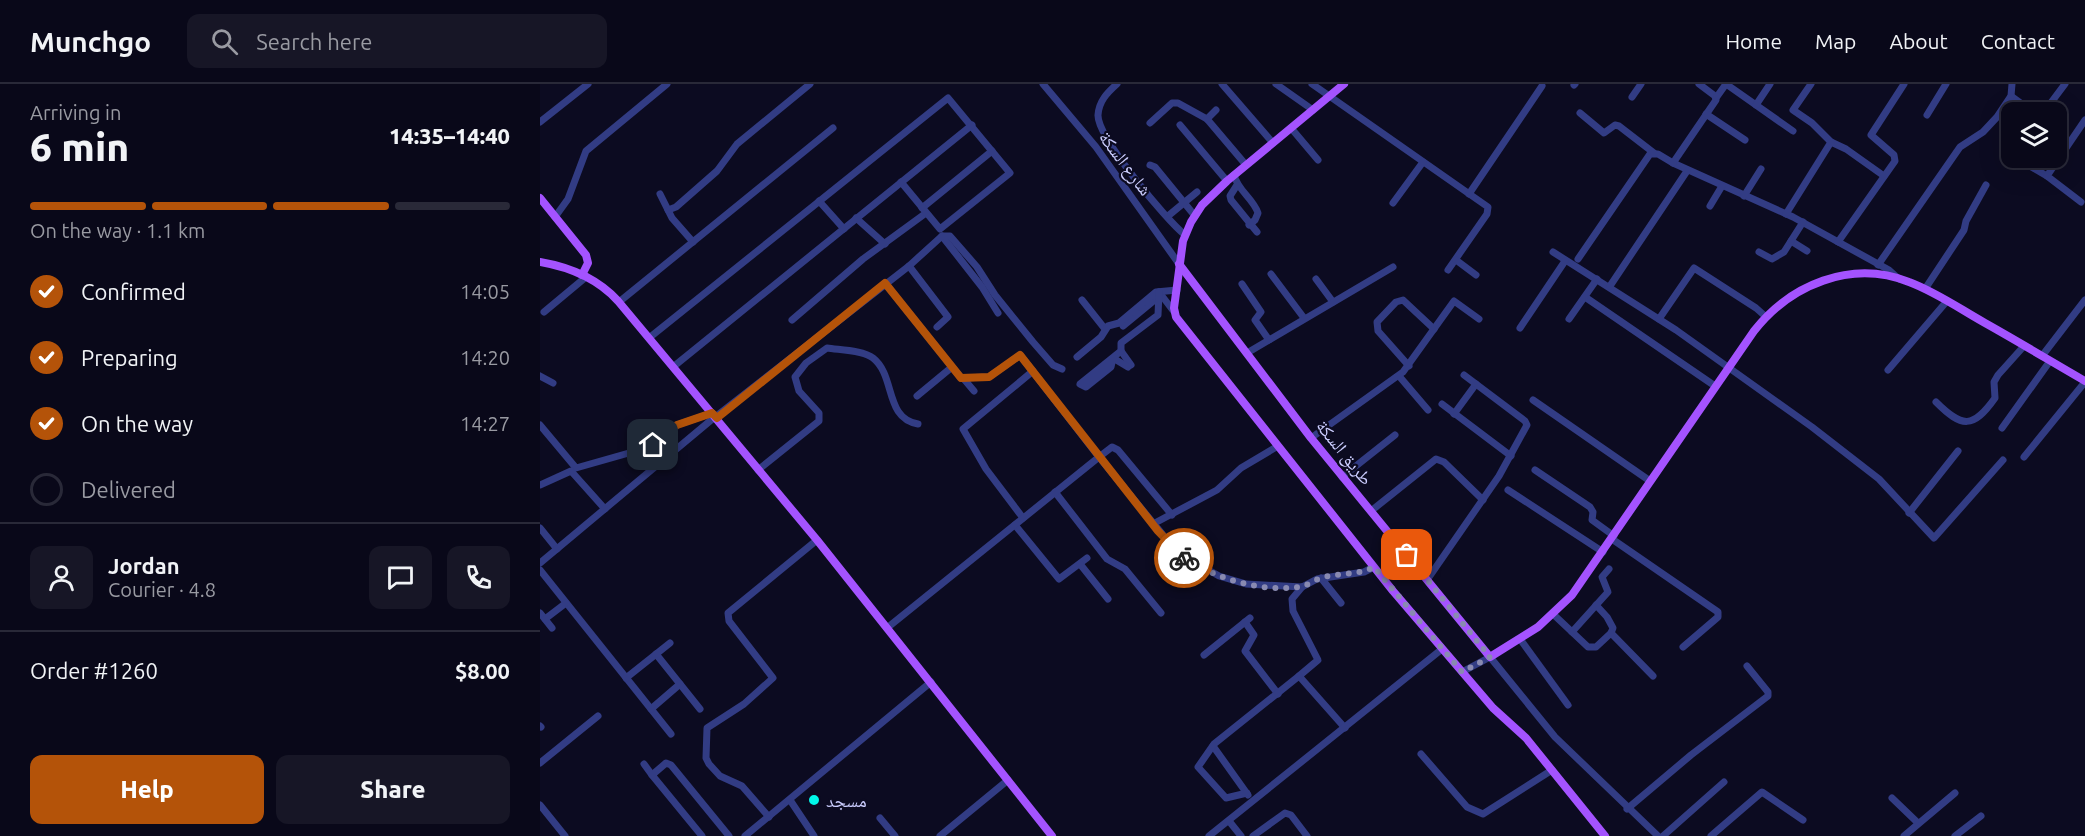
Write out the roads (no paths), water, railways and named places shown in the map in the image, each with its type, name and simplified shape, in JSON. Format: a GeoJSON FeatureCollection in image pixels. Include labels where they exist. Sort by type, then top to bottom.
{"type":"FeatureCollection","features":[{"type":"Feature","properties":{"kind":"main road"},"geometry":{"type":"LineString","coordinates":[[1344,84],[1231,178],[1195,216],[1185,235],[1179,264],[1175,313],[1374,567],[1493,708],[1526,738],[1605,836]]}},
{"type":"Feature","properties":{"kind":"main road"},"geometry":{"type":"LineString","coordinates":[[540,198],[583,251],[597,283]]}},
{"type":"Feature","properties":{"kind":"main road"},"geometry":{"type":"LineString","coordinates":[[582,275],[583,251]]}},
{"type":"Feature","properties":{"kind":"main road"},"geometry":{"type":"LineString","coordinates":[[540,262],[582,275],[597,283],[620,302],[932,682],[1052,836]]}},
{"type":"Feature","properties":{"kind":"main road"},"geometry":{"type":"LineString","coordinates":[[582,275],[588,263]]}},
{"type":"Feature","properties":{"kind":"main road","name":"طريق السكة"},"geometry":{"type":"LineString","coordinates":[[1179,264],[1311,438],[1490,657]]}},
{"type":"Feature","properties":{"kind":"main road"},"geometry":{"type":"LineString","coordinates":[[1490,657],[1520,639],[1553,614],[1572,595],[1765,316],[1785,298],[1823,280],[1863,274],[1899,279],[1925,289],[2085,381]]}},
{"type":"Feature","properties":{"kind":"street"},"geometry":{"type":"LineString","coordinates":[[540,122],[588,84]]}},
{"type":"Feature","properties":{"kind":"street"},"geometry":{"type":"LineString","coordinates":[[555,217],[568,199],[586,151],[668,84]]}},
{"type":"Feature","properties":{"kind":"street"},"geometry":{"type":"LineString","coordinates":[[668,210],[683,202],[717,171],[747,135],[810,84]]}},
{"type":"Feature","properties":{"kind":"street","name":"شارع السكة"},"geometry":{"type":"LineString","coordinates":[[1043,84],[1096,147],[1179,264]]}},
{"type":"Feature","properties":{"kind":"street"},"geometry":{"type":"LineString","coordinates":[[1117,84],[1101,101],[1098,117],[1103,134],[1185,235]]}},
{"type":"Feature","properties":{"kind":"street"},"geometry":{"type":"LineString","coordinates":[[1222,84],[1273,143]]}},
{"type":"Feature","properties":{"kind":"street"},"geometry":{"type":"LineString","coordinates":[[1276,84],[1313,110]]}},
{"type":"Feature","properties":{"kind":"street"},"geometry":{"type":"LineString","coordinates":[[1312,84],[1489,210],[1448,270]]}},
{"type":"Feature","properties":{"kind":"street"},"geometry":{"type":"LineString","coordinates":[[1632,97],[1641,84]]}},
{"type":"Feature","properties":{"kind":"street"},"geometry":{"type":"LineString","coordinates":[[1699,84],[1716,98]]}},
{"type":"Feature","properties":{"kind":"street"},"geometry":{"type":"LineString","coordinates":[[1673,163],[1726,84],[1793,131]]}},
{"type":"Feature","properties":{"kind":"street"},"geometry":{"type":"LineString","coordinates":[[1756,105],[1770,84]]}},
{"type":"Feature","properties":{"kind":"street"},"geometry":{"type":"LineString","coordinates":[[1811,84],[1793,110],[1812,123],[1831,142],[1846,149],[1884,176]]}},
{"type":"Feature","properties":{"kind":"street"},"geometry":{"type":"LineString","coordinates":[[1838,242],[1895,158],[1871,135],[1904,84]]}},
{"type":"Feature","properties":{"kind":"street"},"geometry":{"type":"LineString","coordinates":[[1926,115],[1946,84]]}},
{"type":"Feature","properties":{"kind":"street"},"geometry":{"type":"LineString","coordinates":[[1878,265],[1959,147],[1983,132],[1997,117],[2011,96],[2012,84]]}},
{"type":"Feature","properties":{"kind":"street"},"geometry":{"type":"LineString","coordinates":[[2052,102],[2065,84]]}},
{"type":"Feature","properties":{"kind":"street"},"geometry":{"type":"LineString","coordinates":[[1469,194],[1542,86]]}},
{"type":"Feature","properties":{"kind":"street"},"geometry":{"type":"LineString","coordinates":[[2011,96],[2019,102]]}},
{"type":"Feature","properties":{"kind":"street"},"geometry":{"type":"LineString","coordinates":[[649,338],[948,98],[1010,172],[1009,176],[942,229],[901,182]]}},
{"type":"Feature","properties":{"kind":"street"},"geometry":{"type":"LineString","coordinates":[[1150,123],[1174,102],[1207,119],[1246,165]]}},
{"type":"Feature","properties":{"kind":"street"},"geometry":{"type":"LineString","coordinates":[[1207,119],[1216,110]]}},
{"type":"Feature","properties":{"kind":"street"},"geometry":{"type":"LineString","coordinates":[[1580,113],[1604,133],[1615,125],[1619,126],[1654,153],[1687,171],[1803,222],[1895,273],[1899,279]]}},
{"type":"Feature","properties":{"kind":"street"},"geometry":{"type":"LineString","coordinates":[[1706,114],[1745,140]]}},
{"type":"Feature","properties":{"kind":"street"},"geometry":{"type":"LineString","coordinates":[[2047,176],[2085,120]]}},
{"type":"Feature","properties":{"kind":"street"},"geometry":{"type":"LineString","coordinates":[[673,367],[972,125]]}},
{"type":"Feature","properties":{"kind":"street"},"geometry":{"type":"LineString","coordinates":[[1180,125],[1254,203],[1258,213],[1249,225]]}},
{"type":"Feature","properties":{"kind":"street"},"geometry":{"type":"LineString","coordinates":[[620,302],[833,128]]}},
{"type":"Feature","properties":{"kind":"street"},"geometry":{"type":"LineString","coordinates":[[1291,128],[1318,160]]}},
{"type":"Feature","properties":{"kind":"street"},"geometry":{"type":"LineString","coordinates":[[1786,214],[1831,142]]}},
{"type":"Feature","properties":{"kind":"street"},"geometry":{"type":"LineString","coordinates":[[792,320],[841,277],[885,244],[992,151]]}},
{"type":"Feature","properties":{"kind":"street"},"geometry":{"type":"LineString","coordinates":[[1578,259],[1650,154],[1654,153]]}},
{"type":"Feature","properties":{"kind":"street"},"geometry":{"type":"LineString","coordinates":[[1393,203],[1424,162]]}},
{"type":"Feature","properties":{"kind":"street"},"geometry":{"type":"LineString","coordinates":[[1150,165],[1155,167],[1195,216]]}},
{"type":"Feature","properties":{"kind":"street"},"geometry":{"type":"LineString","coordinates":[[2033,168],[2081,202]]}},
{"type":"Feature","properties":{"kind":"street"},"geometry":{"type":"LineString","coordinates":[[1744,196],[1761,169]]}},
{"type":"Feature","properties":{"kind":"street"},"geometry":{"type":"LineString","coordinates":[[1610,286],[1687,171]]}},
{"type":"Feature","properties":{"kind":"street"},"geometry":{"type":"LineString","coordinates":[[1237,185],[1230,196],[1249,225],[1257,232]]}},
{"type":"Feature","properties":{"kind":"street"},"geometry":{"type":"LineString","coordinates":[[1925,289],[1964,230],[1986,185]]}},
{"type":"Feature","properties":{"kind":"street"},"geometry":{"type":"LineString","coordinates":[[1710,206],[1722,186]]}},
{"type":"Feature","properties":{"kind":"street"},"geometry":{"type":"LineString","coordinates":[[1168,216],[1197,192]]}},
{"type":"Feature","properties":{"kind":"street"},"geometry":{"type":"LineString","coordinates":[[660,194],[668,210],[693,242]]}},
{"type":"Feature","properties":{"kind":"street"},"geometry":{"type":"LineString","coordinates":[[819,201],[844,229]]}},
{"type":"Feature","properties":{"kind":"street"},"geometry":{"type":"LineString","coordinates":[[856,219],[885,244]]}},
{"type":"Feature","properties":{"kind":"street"},"geometry":{"type":"LineString","coordinates":[[1759,252],[1773,259],[1777,258],[1803,222]]}},
{"type":"Feature","properties":{"kind":"street"},"geometry":{"type":"LineString","coordinates":[[540,563],[715,415],[909,266],[942,236],[950,236],[989,292],[1053,365],[1062,369]]}},
{"type":"Feature","properties":{"kind":"street"},"geometry":{"type":"LineString","coordinates":[[1791,241],[1807,250]]}},
{"type":"Feature","properties":{"kind":"street"},"geometry":{"type":"LineString","coordinates":[[1553,252],[1610,286],[1730,366],[1879,479],[1934,538],[2003,460]]}},
{"type":"Feature","properties":{"kind":"street"},"geometry":{"type":"LineString","coordinates":[[1456,260],[1476,275]]}},
{"type":"Feature","properties":{"kind":"street"},"geometry":{"type":"LineString","coordinates":[[1520,328],[1565,261]]}},
{"type":"Feature","properties":{"kind":"street"},"geometry":{"type":"LineString","coordinates":[[909,266],[948,317],[937,327]]}},
{"type":"Feature","properties":{"kind":"street"},"geometry":{"type":"LineString","coordinates":[[1248,352],[1393,267]]}},
{"type":"Feature","properties":{"kind":"street"},"geometry":{"type":"LineString","coordinates":[[1659,319],[1694,268],[1765,316]]}},
{"type":"Feature","properties":{"kind":"street"},"geometry":{"type":"LineString","coordinates":[[1271,274],[1304,318]]}},
{"type":"Feature","properties":{"kind":"street"},"geometry":{"type":"LineString","coordinates":[[544,312],[582,275]]}},
{"type":"Feature","properties":{"kind":"street"},"geometry":{"type":"LineString","coordinates":[[1316,279],[1333,302]]}},
{"type":"Feature","properties":{"kind":"street"},"geometry":{"type":"LineString","coordinates":[[1569,319],[1597,279]]}},
{"type":"Feature","properties":{"kind":"street"},"geometry":{"type":"LineString","coordinates":[[885,283],[974,392]]}},
{"type":"Feature","properties":{"kind":"street"},"geometry":{"type":"LineString","coordinates":[[1242,284],[1262,312],[1255,320],[1269,340]]}},
{"type":"Feature","properties":{"kind":"street"},"geometry":{"type":"LineString","coordinates":[[1077,357],[1101,337],[1106,329],[1119,323],[1158,295],[1177,290]]}},
{"type":"Feature","properties":{"kind":"street"},"geometry":{"type":"LineString","coordinates":[[989,292],[998,313]]}},
{"type":"Feature","properties":{"kind":"street"},"geometry":{"type":"LineString","coordinates":[[1158,295],[1175,313]]}},
{"type":"Feature","properties":{"kind":"street"},"geometry":{"type":"LineString","coordinates":[[1124,326],[1158,295]]}},
{"type":"Feature","properties":{"kind":"street"},"geometry":{"type":"LineString","coordinates":[[1113,358],[1129,366],[1121,351],[1121,343],[1158,315],[1158,295]]}},
{"type":"Feature","properties":{"kind":"street"},"geometry":{"type":"LineString","coordinates":[[1585,297],[1715,386]]}},
{"type":"Feature","properties":{"kind":"street"},"geometry":{"type":"LineString","coordinates":[[1082,300],[1106,329]]}},
{"type":"Feature","properties":{"kind":"street"},"geometry":{"type":"LineString","coordinates":[[1409,366],[1378,331],[1377,322],[1396,302],[1402,300],[1434,329]]}},
{"type":"Feature","properties":{"kind":"street"},"geometry":{"type":"LineString","coordinates":[[2042,356],[2085,300]]}},
{"type":"Feature","properties":{"kind":"street"},"geometry":{"type":"LineString","coordinates":[[1311,438],[1399,376],[1409,366],[1454,301],[1479,320]]}},
{"type":"Feature","properties":{"kind":"street"},"geometry":{"type":"LineString","coordinates":[[1888,370],[1947,301]]}},
{"type":"Feature","properties":{"kind":"street"},"geometry":{"type":"LineString","coordinates":[[1936,402],[1954,417],[1973,422],[1995,398],[1994,382],[1998,375],[2024,345]]}},
{"type":"Feature","properties":{"kind":"street"},"geometry":{"type":"LineString","coordinates":[[758,470],[819,421],[819,413],[799,391],[795,377],[806,363],[827,348],[871,356],[884,370],[889,383],[892,405],[909,423],[918,424]]}},
{"type":"Feature","properties":{"kind":"street"},"geometry":{"type":"LineString","coordinates":[[1092,378],[1121,351]]}},
{"type":"Feature","properties":{"kind":"street"},"geometry":{"type":"LineString","coordinates":[[963,378],[989,377],[1020,355],[1176,552],[1219,576],[1246,584],[1302,587]]}},
{"type":"Feature","properties":{"kind":"street"},"geometry":{"type":"LineString","coordinates":[[2002,428],[2050,361]]}},
{"type":"Feature","properties":{"kind":"street"},"geometry":{"type":"LineString","coordinates":[[917,396],[952,367]]}},
{"type":"Feature","properties":{"kind":"street"},"geometry":{"type":"LineString","coordinates":[[1023,518],[986,469],[963,429],[1033,371]]}},
{"type":"Feature","properties":{"kind":"street"},"geometry":{"type":"LineString","coordinates":[[1427,580],[1484,500],[1526,427],[1526,422],[1464,375]]}},
{"type":"Feature","properties":{"kind":"street"},"geometry":{"type":"LineString","coordinates":[[540,376],[553,382]]}},
{"type":"Feature","properties":{"kind":"street"},"geometry":{"type":"LineString","coordinates":[[1399,376],[1428,410]]}},
{"type":"Feature","properties":{"kind":"street"},"geometry":{"type":"LineString","coordinates":[[2024,457],[2085,381]]}},
{"type":"Feature","properties":{"kind":"street"},"geometry":{"type":"LineString","coordinates":[[1454,414],[1476,384]]}},
{"type":"Feature","properties":{"kind":"street"},"geometry":{"type":"LineString","coordinates":[[1533,400],[1650,481]]}},
{"type":"Feature","properties":{"kind":"street"},"geometry":{"type":"LineString","coordinates":[[1442,404],[1511,456]]}},
{"type":"Feature","properties":{"kind":"street"},"geometry":{"type":"LineString","coordinates":[[540,425],[576,468],[643,449],[677,425],[715,415]]}},
{"type":"Feature","properties":{"kind":"street"},"geometry":{"type":"LineString","coordinates":[[1342,477],[1395,435]]}},
{"type":"Feature","properties":{"kind":"street"},"geometry":{"type":"LineString","coordinates":[[1153,524],[1217,490],[1240,468],[1278,446]]}},
{"type":"Feature","properties":{"kind":"street"},"geometry":{"type":"LineString","coordinates":[[887,628],[1110,448],[1119,450],[1172,514]]}},
{"type":"Feature","properties":{"kind":"street"},"geometry":{"type":"LineString","coordinates":[[1909,513],[1958,451]]}},
{"type":"Feature","properties":{"kind":"street"},"geometry":{"type":"LineString","coordinates":[[1371,511],[1436,459],[1444,462],[1484,500]]}},
{"type":"Feature","properties":{"kind":"street"},"geometry":{"type":"LineString","coordinates":[[1535,470],[1590,507],[1593,522],[1718,612],[1718,617],[1683,647]]}},
{"type":"Feature","properties":{"kind":"street"},"geometry":{"type":"LineString","coordinates":[[540,484],[571,471],[605,509]]}},
{"type":"Feature","properties":{"kind":"street"},"geometry":{"type":"LineString","coordinates":[[1508,490],[1603,552]]}},
{"type":"Feature","properties":{"kind":"street"},"geometry":{"type":"LineString","coordinates":[[1055,492],[1107,559],[1125,568],[1161,613]]}},
{"type":"Feature","properties":{"kind":"street"},"geometry":{"type":"LineString","coordinates":[[1015,525],[1059,579],[1087,558]]}},
{"type":"Feature","properties":{"kind":"street"},"geometry":{"type":"LineString","coordinates":[[540,528],[557,549]]}},
{"type":"Feature","properties":{"kind":"street"},"geometry":{"type":"LineString","coordinates":[[769,817],[742,786],[720,776],[709,765],[706,758],[707,728],[731,714],[773,679],[772,674],[729,621],[728,613],[817,540]]}},
{"type":"Feature","properties":{"kind":"street"},"geometry":{"type":"LineString","coordinates":[[1080,564],[1108,599]]}},
{"type":"Feature","properties":{"kind":"street"},"geometry":{"type":"LineString","coordinates":[[1247,793],[1226,798],[1198,770],[1201,761],[1213,746],[1318,660],[1293,610],[1292,599],[1302,587],[1321,578],[1354,574],[1374,567]]}},
{"type":"Feature","properties":{"kind":"street"},"geometry":{"type":"LineString","coordinates":[[1572,632],[1608,592],[1602,577],[1609,569]]}},
{"type":"Feature","properties":{"kind":"street"},"geometry":{"type":"LineString","coordinates":[[540,570],[671,734]]}},
{"type":"Feature","properties":{"kind":"street"},"geometry":{"type":"LineString","coordinates":[[1321,578],[1341,603]]}},
{"type":"Feature","properties":{"kind":"street"},"geometry":{"type":"LineString","coordinates":[[552,627],[542,616],[566,603]]}},
{"type":"Feature","properties":{"kind":"street"},"geometry":{"type":"LineString","coordinates":[[1596,605],[1611,622],[1611,633],[1653,676]]}},
{"type":"Feature","properties":{"kind":"street"},"geometry":{"type":"LineString","coordinates":[[1553,614],[1591,648],[1596,647],[1611,633]]}},
{"type":"Feature","properties":{"kind":"street"},"geometry":{"type":"LineString","coordinates":[[1204,656],[1247,620],[1254,635],[1245,651],[1278,694]]}},
{"type":"Feature","properties":{"kind":"street"},"geometry":{"type":"LineString","coordinates":[[1520,639],[1568,705]]}},
{"type":"Feature","properties":{"kind":"street"},"geometry":{"type":"LineString","coordinates":[[626,678],[670,643]]}},
{"type":"Feature","properties":{"kind":"street"},"geometry":{"type":"LineString","coordinates":[[1209,836],[1442,649]]}},
{"type":"Feature","properties":{"kind":"street"},"geometry":{"type":"LineString","coordinates":[[656,654],[700,709]]}},
{"type":"Feature","properties":{"kind":"street"},"geometry":{"type":"LineString","coordinates":[[1462,672],[1490,657],[1555,737],[1627,809],[1658,836]]}},
{"type":"Feature","properties":{"kind":"street"},"geometry":{"type":"LineString","coordinates":[[1627,809],[1691,755],[1768,696],[1768,692],[1747,666]]}},
{"type":"Feature","properties":{"kind":"street"},"geometry":{"type":"LineString","coordinates":[[1299,676],[1345,728]]}},
{"type":"Feature","properties":{"kind":"street"},"geometry":{"type":"LineString","coordinates":[[745,836],[932,682]]}},
{"type":"Feature","properties":{"kind":"street"},"geometry":{"type":"LineString","coordinates":[[651,709],[680,684]]}},
{"type":"Feature","properties":{"kind":"street"},"geometry":{"type":"LineString","coordinates":[[540,764],[598,716]]}},
{"type":"Feature","properties":{"kind":"street"},"geometry":{"type":"LineString","coordinates":[[1213,746],[1254,802]]}},
{"type":"Feature","properties":{"kind":"street"},"geometry":{"type":"LineString","coordinates":[[1421,754],[1467,807],[1483,814],[1552,770]]}},
{"type":"Feature","properties":{"kind":"street"},"geometry":{"type":"LineString","coordinates":[[652,775],[666,763],[671,765],[729,836]]}},
{"type":"Feature","properties":{"kind":"street"},"geometry":{"type":"LineString","coordinates":[[644,764],[702,836]]}},
{"type":"Feature","properties":{"kind":"street"},"geometry":{"type":"LineString","coordinates":[[940,836],[1008,780]]}},
{"type":"Feature","properties":{"kind":"street"},"geometry":{"type":"LineString","coordinates":[[1663,836],[1725,782]]}},
{"type":"Feature","properties":{"kind":"street"},"geometry":{"type":"LineString","coordinates":[[1711,836],[1762,792],[1803,820]]}},
{"type":"Feature","properties":{"kind":"street"},"geometry":{"type":"LineString","coordinates":[[1904,836],[1955,793]]}},
{"type":"Feature","properties":{"kind":"street"},"geometry":{"type":"LineString","coordinates":[[1892,798],[1918,823]]}},
{"type":"Feature","properties":{"kind":"street"},"geometry":{"type":"LineString","coordinates":[[790,800],[814,836]]}},
{"type":"Feature","properties":{"kind":"street"},"geometry":{"type":"LineString","coordinates":[[540,805],[565,836]]}},
{"type":"Feature","properties":{"kind":"street"},"geometry":{"type":"LineString","coordinates":[[1254,836],[1285,813],[1291,815],[1307,836]]}},
{"type":"Feature","properties":{"kind":"street"},"geometry":{"type":"LineString","coordinates":[[1955,836],[1981,816]]}},
{"type":"Feature","properties":{"kind":"street"},"geometry":{"type":"LineString","coordinates":[[880,818],[895,836]]}},
{"type":"Feature","properties":{"kind":"street"},"geometry":{"type":"LineString","coordinates":[[1229,821],[1241,836]]}},
{"type":"Feature","properties":{"kind":"place","name":"مسجد"},"geometry":{"type":"Point","coordinates":[814,800]}}]}
